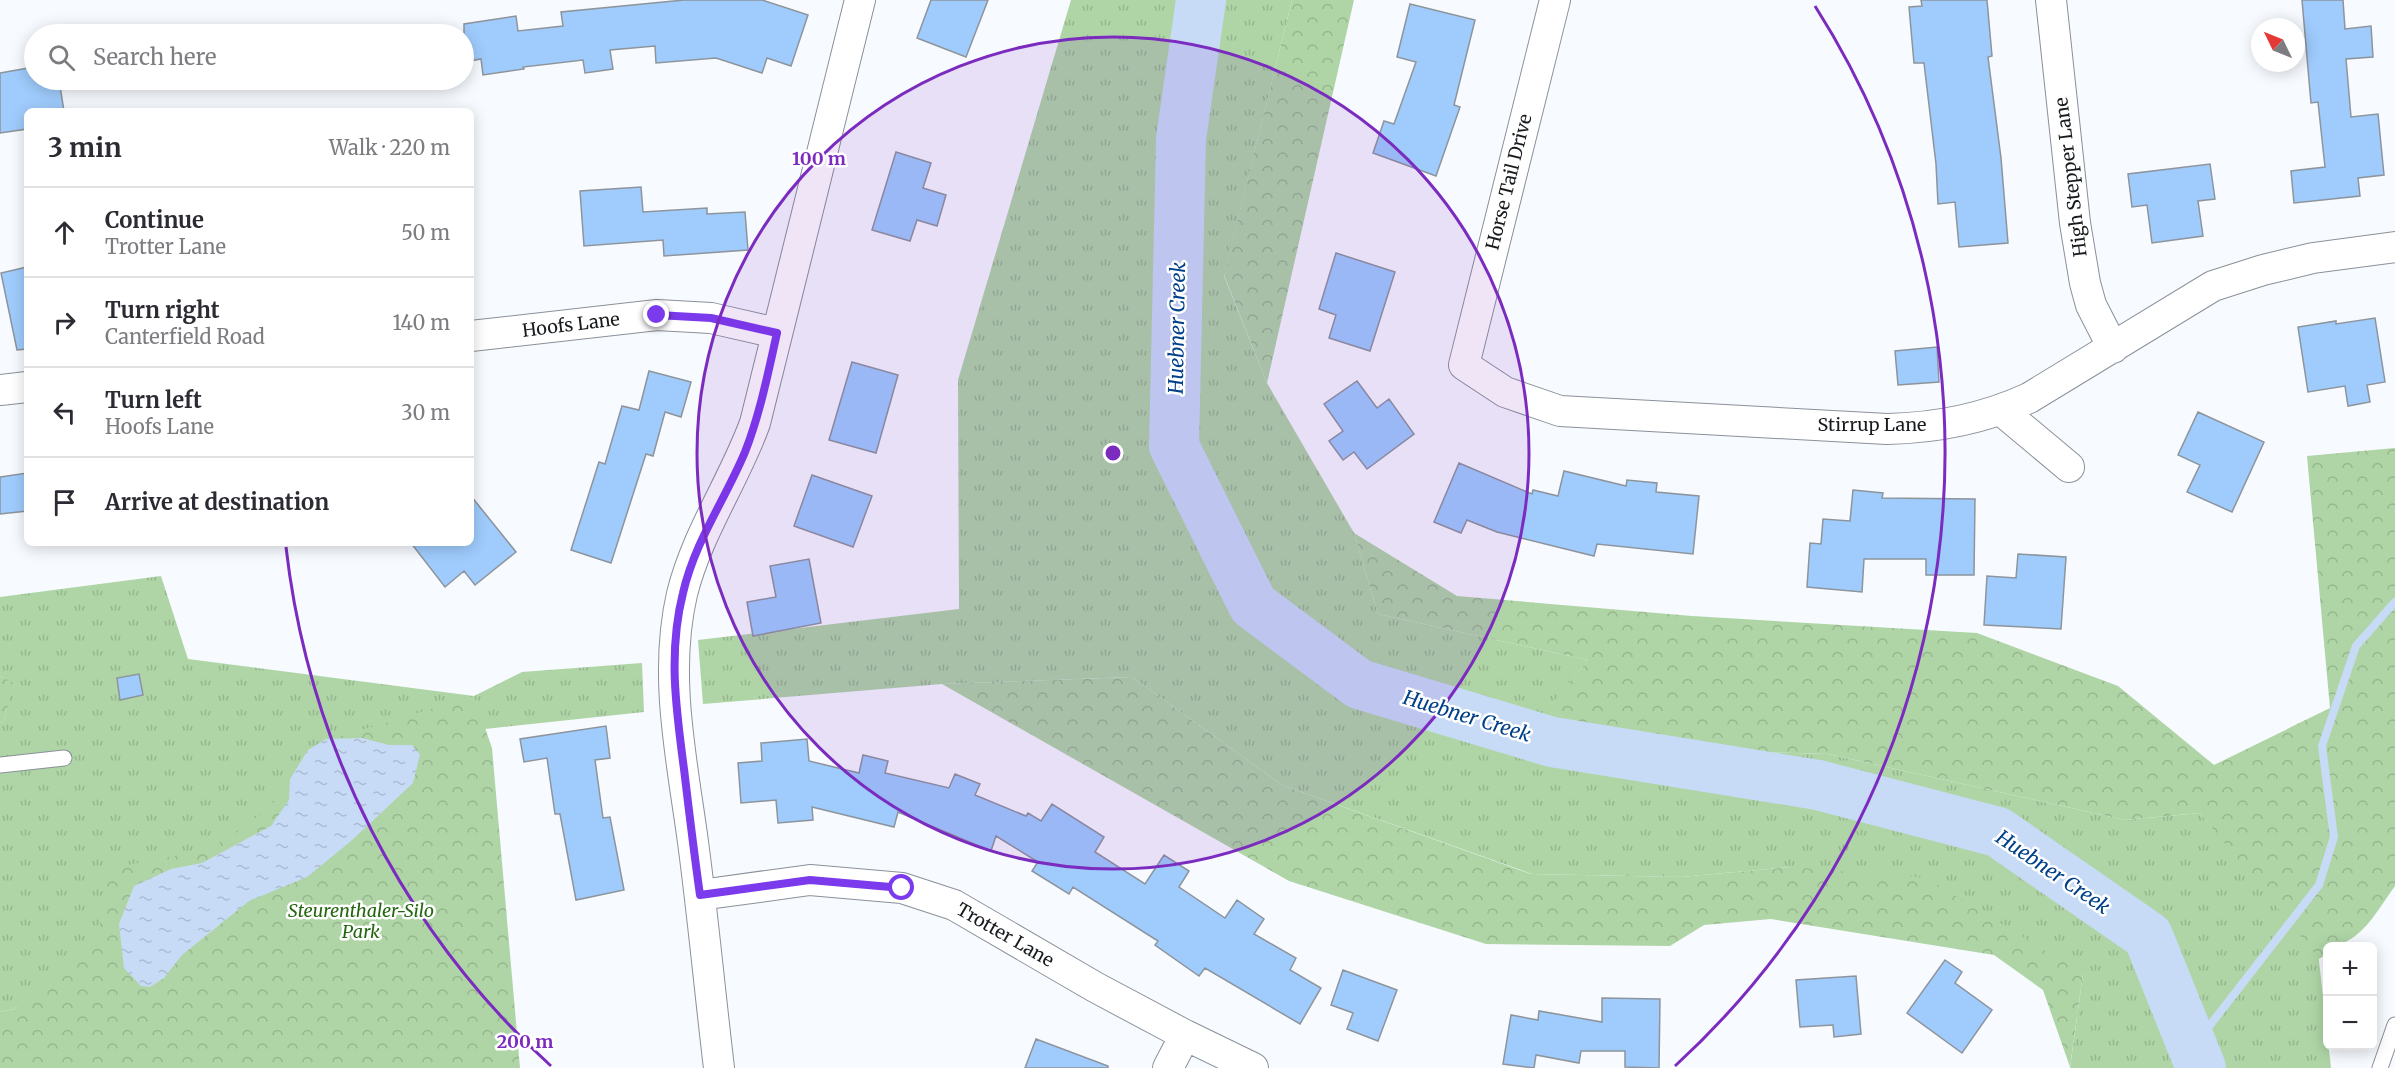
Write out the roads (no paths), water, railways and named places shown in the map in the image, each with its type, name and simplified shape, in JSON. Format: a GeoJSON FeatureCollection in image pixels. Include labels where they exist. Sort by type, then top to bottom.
{"type":"FeatureCollection","features":[{"type":"Feature","properties":{"kind":"street"},"geometry":{"type":"LineString","coordinates":[[718,1068],[700,895],[674,697],[673,662],[676,628],[682,593],[693,559],[706,527],[744,453],[755,423],[860,0]]}},
{"type":"Feature","properties":{"kind":"street","name":"Horse Tail Drive"},"geometry":{"type":"LineString","coordinates":[[1464,364],[1555,0]]}},
{"type":"Feature","properties":{"kind":"street","name":"High Stepper Lane"},"geometry":{"type":"LineString","coordinates":[[2052,0],[2075,223],[2085,283],[2091,304],[2113,348]]}},
{"type":"Feature","properties":{"kind":"street","name":"Stirrup Lane"},"geometry":{"type":"LineString","coordinates":[[1464,364],[1505,392],[1560,411],[1897,429],[1917,428],[1974,419],[2002,411],[2029,398],[2213,286],[2263,270],[2313,258],[2395,247]]}},
{"type":"Feature","properties":{"kind":"street","name":"Hoofs Lane"},"geometry":{"type":"LineString","coordinates":[[474,336],[657,315],[711,318],[777,333]]}},
{"type":"Feature","properties":{"kind":"street"},"geometry":{"type":"LineString","coordinates":[[0,390],[24,387]]}},
{"type":"Feature","properties":{"kind":"street"},"geometry":{"type":"LineString","coordinates":[[2002,411],[2069,467]]}},
{"type":"Feature","properties":{"kind":"street","name":"Trotter Lane"},"geometry":{"type":"LineString","coordinates":[[700,895],[810,880],[902,888],[954,905],[1095,987],[1253,1068]]}},
{"type":"Feature","properties":{"kind":"street"},"geometry":{"type":"LineString","coordinates":[[1168,1068],[1185,1035]]}},
{"type":"Feature","properties":{"kind":"lane"},"geometry":{"type":"LineString","coordinates":[[0,765],[64,758]]}},
{"type":"Feature","properties":{"kind":"lane"},"geometry":{"type":"LineString","coordinates":[[2380,1068],[2395,1025]]}},
{"type":"Feature","properties":{"kind":"water"},"geometry":{"type":"Polygon","coordinates":[[[362,738],[389,745],[412,745],[420,754],[413,783],[351,841],[307,877],[249,901],[182,955],[164,978],[150,987],[141,986],[124,968],[119,924],[134,886],[171,869],[202,863],[271,826],[289,800],[290,779],[308,750],[326,739],[362,738]]]}},
{"type":"Feature","properties":{"kind":"waterway","name":"Huebner Creek"},"geometry":{"type":"LineString","coordinates":[[1201,0],[1181,139],[1174,446],[1253,605],[1359,684],[1552,742],[1818,785],[1998,832],[2148,936],[2201,1068]]}},
{"type":"Feature","properties":{"kind":"waterway"},"geometry":{"type":"LineString","coordinates":[[2193,1047],[2319,885],[2334,837],[2322,746],[2356,646],[2395,602]]}},
{"type":"Feature","properties":{"kind":"park label","name":"Steurenthaler-Silo Park"},"geometry":{"type":"Point","coordinates":[361,921]}}]}
